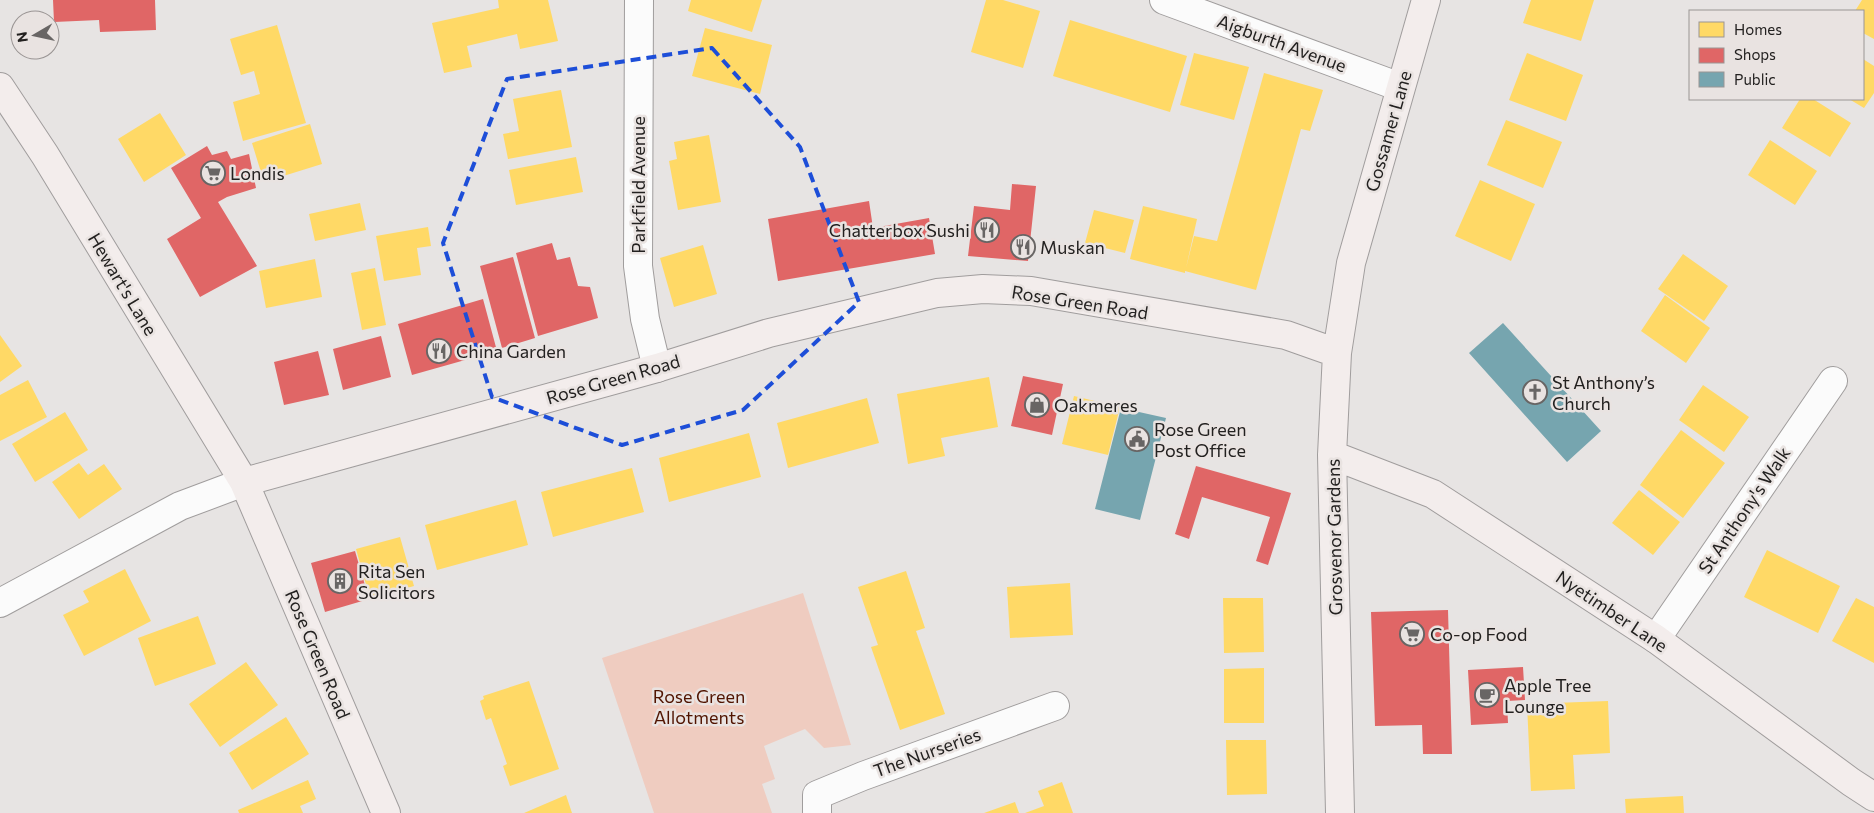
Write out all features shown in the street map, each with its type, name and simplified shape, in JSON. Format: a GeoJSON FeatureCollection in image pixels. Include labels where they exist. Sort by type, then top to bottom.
{"type":"FeatureCollection","features":[{"type":"Feature","properties":{"kind":"street","name":"Parkfield Avenue"},"geometry":{"type":"LineString","coordinates":[[638,0],[638,266],[645,319],[657,368]]}},
{"type":"Feature","properties":{"kind":"street","name":"Aigburth Avenue"},"geometry":{"type":"LineString","coordinates":[[1164,0],[1400,87]]}},
{"type":"Feature","properties":{"kind":"street","name":"Gossamer Lane"},"geometry":{"type":"LineString","coordinates":[[1350,262],[1426,0]]}},
{"type":"Feature","properties":{"kind":"street","name":"Hewart's Lane"},"geometry":{"type":"LineString","coordinates":[[0,87],[45,155],[244,482]]}},
{"type":"Feature","properties":{"kind":"street","name":"Grosvenor Gardens"},"geometry":{"type":"LineString","coordinates":[[1340,813],[1332,455],[1337,353],[1350,262]]}},
{"type":"Feature","properties":{"kind":"street","name":"Rose Green Road"},"geometry":{"type":"LineString","coordinates":[[386,813],[244,482],[657,368],[769,333],[937,293],[983,289],[1031,291],[1286,335],[1337,353]]}},
{"type":"Feature","properties":{"kind":"street","name":"St Anthony's Walk"},"geometry":{"type":"LineString","coordinates":[[1656,639],[1833,381]]}},
{"type":"Feature","properties":{"kind":"street","name":"Nyetimber Lane"},"geometry":{"type":"LineString","coordinates":[[1332,455],[1433,494],[1656,639],[1874,797]]}},
{"type":"Feature","properties":{"kind":"street"},"geometry":{"type":"LineString","coordinates":[[0,603],[180,506],[244,482]]}},
{"type":"Feature","properties":{"kind":"street","name":"The Nurseries"},"geometry":{"type":"LineString","coordinates":[[817,813],[817,795],[863,776],[1055,706]]}},
{"type":"Feature","properties":{"kind":"highlighted area"},"geometry":{"type":"Polygon","coordinates":[[[712,48],[800,147],[859,302],[743,410],[622,445],[492,397],[443,243],[507,79],[712,48]]]}},
{"type":"Feature","properties":{"kind":"green space","name":"Rose Green Allotments"},"geometry":{"type":"Polygon","coordinates":[[[803,593],[851,745],[824,748],[805,729],[764,746],[775,779],[762,784],[772,813],[654,813],[602,658],[803,593]]]}},
{"type":"Feature","properties":{"kind":"building: Homes"},"geometry":{"type":"Polygon","coordinates":[[[498,0],[548,0],[558,41],[520,49],[517,34],[467,46],[472,67],[444,73],[432,23],[499,8],[498,0]]]}},
{"type":"Feature","properties":{"kind":"building: Homes"},"geometry":{"type":"Polygon","coordinates":[[[691,0],[762,0],[752,32],[688,11],[691,0]]]}},
{"type":"Feature","properties":{"kind":"building: Homes"},"geometry":{"type":"Polygon","coordinates":[[[986,0],[1003,0],[1040,11],[1023,68],[971,52],[986,0]]]}},
{"type":"Feature","properties":{"kind":"building: Homes"},"geometry":{"type":"Polygon","coordinates":[[[1531,0],[1594,0],[1581,41],[1523,23],[1531,0]]]}},
{"type":"Feature","properties":{"kind":"building: Homes"},"geometry":{"type":"Polygon","coordinates":[[[1862,0],[1874,0],[1874,39],[1864,34],[1864,10],[1856,10],[1862,0]]]}},
{"type":"Feature","properties":{"kind":"building: Homes"},"geometry":{"type":"Polygon","coordinates":[[[1070,20],[1187,56],[1170,112],[1053,76],[1070,20]]]}},
{"type":"Feature","properties":{"kind":"building: Homes"},"geometry":{"type":"Polygon","coordinates":[[[277,25],[306,123],[243,141],[233,102],[260,94],[254,71],[241,75],[230,39],[277,25]]]}},
{"type":"Feature","properties":{"kind":"building: Homes"},"geometry":{"type":"Polygon","coordinates":[[[705,28],[772,45],[760,94],[692,76],[705,28]]]}},
{"type":"Feature","properties":{"kind":"building: Homes"},"geometry":{"type":"Polygon","coordinates":[[[1194,53],[1249,67],[1234,120],[1180,105],[1194,53]]]}},
{"type":"Feature","properties":{"kind":"building: Homes"},"geometry":{"type":"Polygon","coordinates":[[[1527,53],[1583,75],[1566,121],[1509,100],[1527,53]]]}},
{"type":"Feature","properties":{"kind":"building: Homes"},"geometry":{"type":"Polygon","coordinates":[[[1864,60],[1874,66],[1874,93],[1864,108],[1851,100],[1864,100],[1864,60]]]}},
{"type":"Feature","properties":{"kind":"building: Homes"},"geometry":{"type":"Polygon","coordinates":[[[1264,73],[1323,90],[1310,131],[1301,129],[1256,290],[1130,259],[1143,206],[1197,219],[1186,268],[1194,236],[1217,241],[1264,73]]]}},
{"type":"Feature","properties":{"kind":"building: Homes"},"geometry":{"type":"Polygon","coordinates":[[[561,90],[572,147],[508,159],[503,134],[519,131],[513,99],[561,90]]]}},
{"type":"Feature","properties":{"kind":"building: Homes"},"geometry":{"type":"Polygon","coordinates":[[[1799,100],[1815,100],[1851,123],[1830,157],[1782,128],[1799,100]]]}},
{"type":"Feature","properties":{"kind":"building: Homes"},"geometry":{"type":"Polygon","coordinates":[[[160,113],[186,155],[144,182],[118,139],[160,113]]]}},
{"type":"Feature","properties":{"kind":"building: Homes"},"geometry":{"type":"Polygon","coordinates":[[[1506,120],[1562,142],[1543,188],[1487,165],[1506,120]]]}},
{"type":"Feature","properties":{"kind":"building: Homes"},"geometry":{"type":"Polygon","coordinates":[[[310,124],[322,164],[264,182],[252,143],[310,124]]]}},
{"type":"Feature","properties":{"kind":"building: Homes"},"geometry":{"type":"Polygon","coordinates":[[[709,135],[721,202],[678,210],[669,161],[677,159],[674,142],[709,135]]]}},
{"type":"Feature","properties":{"kind":"building: Homes"},"geometry":{"type":"Polygon","coordinates":[[[1770,140],[1817,171],[1795,205],[1748,175],[1770,140]]]}},
{"type":"Feature","properties":{"kind":"building: Homes"},"geometry":{"type":"Polygon","coordinates":[[[576,157],[583,192],[516,205],[509,170],[576,157]]]}},
{"type":"Feature","properties":{"kind":"building: Homes"},"geometry":{"type":"Polygon","coordinates":[[[1480,180],[1535,204],[1511,261],[1455,236],[1480,180]]]}},
{"type":"Feature","properties":{"kind":"building: Homes"},"geometry":{"type":"Polygon","coordinates":[[[360,203],[366,230],[315,241],[309,214],[360,203]]]}},
{"type":"Feature","properties":{"kind":"building: Homes"},"geometry":{"type":"Polygon","coordinates":[[[1094,210],[1134,220],[1125,253],[1085,243],[1094,210]]]}},
{"type":"Feature","properties":{"kind":"building: Homes"},"geometry":{"type":"Polygon","coordinates":[[[428,227],[431,246],[417,248],[421,275],[384,281],[376,236],[428,227]]]}},
{"type":"Feature","properties":{"kind":"building: Homes"},"geometry":{"type":"Polygon","coordinates":[[[703,245],[717,294],[674,307],[660,258],[703,245]]]}},
{"type":"Feature","properties":{"kind":"building: Homes"},"geometry":{"type":"Polygon","coordinates":[[[1683,254],[1728,286],[1704,321],[1658,289],[1683,254]]]}},
{"type":"Feature","properties":{"kind":"building: Homes"},"geometry":{"type":"Polygon","coordinates":[[[315,259],[322,297],[266,308],[259,271],[315,259]]]}},
{"type":"Feature","properties":{"kind":"building: Homes"},"geometry":{"type":"Polygon","coordinates":[[[375,268],[386,325],[362,330],[351,273],[375,268]]]}},
{"type":"Feature","properties":{"kind":"building: Homes"},"geometry":{"type":"Polygon","coordinates":[[[1665,295],[1710,328],[1686,363],[1641,331],[1665,295]]]}},
{"type":"Feature","properties":{"kind":"building: Homes"},"geometry":{"type":"Polygon","coordinates":[[[0,335],[22,366],[0,382],[0,335]]]}},
{"type":"Feature","properties":{"kind":"building: Homes"},"geometry":{"type":"Polygon","coordinates":[[[989,377],[998,427],[941,438],[945,456],[908,464],[897,394],[989,377]]]}},
{"type":"Feature","properties":{"kind":"building: Homes"},"geometry":{"type":"Polygon","coordinates":[[[28,380],[47,417],[0,441],[0,395],[28,380]]]}},
{"type":"Feature","properties":{"kind":"building: Homes"},"geometry":{"type":"Polygon","coordinates":[[[1703,385],[1749,417],[1724,452],[1679,420],[1703,385]]]}},
{"type":"Feature","properties":{"kind":"building: Homes"},"geometry":{"type":"Polygon","coordinates":[[[1074,396],[1120,407],[1108,455],[1062,444],[1074,396]]]}},
{"type":"Feature","properties":{"kind":"building: Homes"},"geometry":{"type":"Polygon","coordinates":[[[867,398],[879,443],[788,468],[777,423],[867,398]]]}},
{"type":"Feature","properties":{"kind":"building: Homes"},"geometry":{"type":"Polygon","coordinates":[[[65,412],[88,450],[35,482],[12,444],[65,412]]]}},
{"type":"Feature","properties":{"kind":"building: Homes"},"geometry":{"type":"Polygon","coordinates":[[[1681,430],[1725,463],[1683,518],[1640,485],[1681,430]]]}},
{"type":"Feature","properties":{"kind":"building: Homes"},"geometry":{"type":"Polygon","coordinates":[[[749,433],[761,477],[669,502],[659,458],[749,433]]]}},
{"type":"Feature","properties":{"kind":"building: Homes"},"geometry":{"type":"Polygon","coordinates":[[[79,463],[88,475],[104,464],[122,489],[79,519],[52,482],[79,463]]]}},
{"type":"Feature","properties":{"kind":"building: Homes"},"geometry":{"type":"Polygon","coordinates":[[[632,468],[644,512],[553,537],[541,492],[632,468]]]}},
{"type":"Feature","properties":{"kind":"building: Homes"},"geometry":{"type":"Polygon","coordinates":[[[1639,490],[1680,522],[1653,555],[1612,523],[1639,490]]]}},
{"type":"Feature","properties":{"kind":"building: Homes"},"geometry":{"type":"Polygon","coordinates":[[[516,500],[528,545],[437,570],[425,525],[516,500]]]}},
{"type":"Feature","properties":{"kind":"building: Homes"},"geometry":{"type":"Polygon","coordinates":[[[400,537],[414,586],[370,599],[356,549],[400,537]]]}},
{"type":"Feature","properties":{"kind":"building: Homes"},"geometry":{"type":"Polygon","coordinates":[[[1767,550],[1840,586],[1818,633],[1744,597],[1767,550]]]}},
{"type":"Feature","properties":{"kind":"building: Homes"},"geometry":{"type":"Polygon","coordinates":[[[125,569],[151,621],[84,656],[63,615],[89,602],[83,591],[125,569]]]}},
{"type":"Feature","properties":{"kind":"building: Homes"},"geometry":{"type":"Polygon","coordinates":[[[906,571],[925,628],[916,631],[945,714],[900,730],[871,647],[878,645],[858,587],[906,571]]]}},
{"type":"Feature","properties":{"kind":"building: Homes"},"geometry":{"type":"Polygon","coordinates":[[[1070,583],[1073,635],[1010,638],[1007,587],[1070,583]]]}},
{"type":"Feature","properties":{"kind":"building: Homes"},"geometry":{"type":"Polygon","coordinates":[[[1223,598],[1263,598],[1264,652],[1224,653],[1223,598]]]}},
{"type":"Feature","properties":{"kind":"building: Homes"},"geometry":{"type":"Polygon","coordinates":[[[1856,598],[1874,607],[1874,663],[1832,641],[1856,598]]]}},
{"type":"Feature","properties":{"kind":"building: Homes"},"geometry":{"type":"Polygon","coordinates":[[[198,616],[216,664],[155,686],[138,638],[198,616]]]}},
{"type":"Feature","properties":{"kind":"building: Homes"},"geometry":{"type":"Polygon","coordinates":[[[246,662],[278,705],[220,747],[189,704],[246,662]]]}},
{"type":"Feature","properties":{"kind":"building: Homes"},"geometry":{"type":"Polygon","coordinates":[[[1264,668],[1264,723],[1224,723],[1224,669],[1264,668]]]}},
{"type":"Feature","properties":{"kind":"building: Homes"},"geometry":{"type":"Polygon","coordinates":[[[529,681],[559,769],[510,786],[503,766],[507,764],[491,718],[486,720],[480,701],[484,699],[483,696],[529,681]]]}},
{"type":"Feature","properties":{"kind":"building: Homes"},"geometry":{"type":"Polygon","coordinates":[[[1608,701],[1610,753],[1573,755],[1575,789],[1531,791],[1527,704],[1608,701]]]}},
{"type":"Feature","properties":{"kind":"building: Homes"},"geometry":{"type":"Polygon","coordinates":[[[286,717],[309,754],[252,790],[229,753],[286,717]]]}},
{"type":"Feature","properties":{"kind":"building: Homes"},"geometry":{"type":"Polygon","coordinates":[[[1226,740],[1266,740],[1267,794],[1227,795],[1226,740]]]}},
{"type":"Feature","properties":{"kind":"building: Homes"},"geometry":{"type":"Polygon","coordinates":[[[308,780],[316,799],[300,806],[303,813],[239,813],[238,810],[308,780]]]}},
{"type":"Feature","properties":{"kind":"building: Homes"},"geometry":{"type":"Polygon","coordinates":[[[1062,782],[1073,813],[1025,813],[1044,806],[1038,791],[1062,782]]]}},
{"type":"Feature","properties":{"kind":"building: Homes"},"geometry":{"type":"Polygon","coordinates":[[[566,795],[572,813],[524,813],[566,795]]]}},
{"type":"Feature","properties":{"kind":"building: Homes"},"geometry":{"type":"Polygon","coordinates":[[[1683,796],[1684,813],[1626,813],[1625,799],[1683,796]]]}},
{"type":"Feature","properties":{"kind":"building: Homes"},"geometry":{"type":"Polygon","coordinates":[[[1015,802],[1019,813],[984,813],[1015,802]]]}},
{"type":"Feature","properties":{"kind":"building: Shops"},"geometry":{"type":"Polygon","coordinates":[[[53,0],[155,0],[156,30],[100,32],[99,20],[60,22],[60,10],[53,10],[53,0]]]}},
{"type":"Feature","properties":{"kind":"building: Shops"},"geometry":{"type":"Polygon","coordinates":[[[207,146],[212,155],[227,151],[231,159],[249,154],[256,188],[227,197],[218,202],[257,266],[200,297],[167,239],[201,218],[171,168],[207,146]]]}},
{"type":"Feature","properties":{"kind":"building: Shops"},"geometry":{"type":"Polygon","coordinates":[[[1012,184],[1036,186],[1028,261],[968,256],[974,206],[1010,210],[1012,184]]]}},
{"type":"Feature","properties":{"kind":"building: Shops"},"geometry":{"type":"Polygon","coordinates":[[[869,201],[873,228],[929,218],[935,254],[778,281],[768,219],[869,201]]]}},
{"type":"Feature","properties":{"kind":"building: Shops"},"geometry":{"type":"Polygon","coordinates":[[[552,243],[557,260],[570,257],[578,286],[590,287],[598,318],[538,336],[516,253],[552,243]]]}},
{"type":"Feature","properties":{"kind":"building: Shops"},"geometry":{"type":"Polygon","coordinates":[[[513,257],[535,338],[502,348],[480,266],[513,257]]]}},
{"type":"Feature","properties":{"kind":"building: Shops"},"geometry":{"type":"Polygon","coordinates":[[[483,299],[497,351],[412,375],[398,324],[483,299]]]}},
{"type":"Feature","properties":{"kind":"building: Shops"},"geometry":{"type":"Polygon","coordinates":[[[381,336],[391,377],[343,390],[333,349],[381,336]]]}},
{"type":"Feature","properties":{"kind":"building: Shops"},"geometry":{"type":"Polygon","coordinates":[[[318,351],[329,395],[284,405],[274,362],[318,351]]]}},
{"type":"Feature","properties":{"kind":"building: Shops","name":"Oakmeres"},"geometry":{"type":"Polygon","coordinates":[[[1023,376],[1063,384],[1052,435],[1011,426],[1023,376]]]}},
{"type":"Feature","properties":{"kind":"building: Shops"},"geometry":{"type":"Polygon","coordinates":[[[1196,466],[1291,493],[1268,565],[1256,561],[1270,517],[1202,497],[1189,539],[1175,534],[1196,466]]]}},
{"type":"Feature","properties":{"kind":"building: Shops","name":"Rita Sen Solicitors"},"geometry":{"type":"Polygon","coordinates":[[[355,551],[369,599],[325,612],[311,563],[355,551]]]}},
{"type":"Feature","properties":{"kind":"building: Shops"},"geometry":{"type":"Polygon","coordinates":[[[1448,610],[1452,754],[1423,754],[1422,725],[1375,726],[1371,612],[1448,610]]]}},
{"type":"Feature","properties":{"kind":"building: Shops"},"geometry":{"type":"Polygon","coordinates":[[[1523,667],[1525,700],[1507,701],[1508,723],[1471,725],[1468,670],[1523,667]]]}},
{"type":"Feature","properties":{"kind":"building: Public","name":"St Anthony’s Church"},"geometry":{"type":"Polygon","coordinates":[[[1503,323],[1601,431],[1567,462],[1469,353],[1503,323]]]}},
{"type":"Feature","properties":{"kind":"building: Public"},"geometry":{"type":"Polygon","coordinates":[[[1121,408],[1166,418],[1140,520],[1095,509],[1121,408]]]}},
{"type":"Feature","properties":{"kind":"place","name":"Londis"},"geometry":{"type":"Point","coordinates":[213,173]}},
{"type":"Feature","properties":{"kind":"place","name":"Chatterbox Sushi"},"geometry":{"type":"Point","coordinates":[987,230]}},
{"type":"Feature","properties":{"kind":"place","name":"Muskan"},"geometry":{"type":"Point","coordinates":[1023,247]}},
{"type":"Feature","properties":{"kind":"place","name":"China Garden"},"geometry":{"type":"Point","coordinates":[439,351]}},
{"type":"Feature","properties":{"kind":"place","name":"St Anthony’s Church"},"geometry":{"type":"Point","coordinates":[1535,392]}},
{"type":"Feature","properties":{"kind":"place","name":"Oakmeres"},"geometry":{"type":"Point","coordinates":[1037,405]}},
{"type":"Feature","properties":{"kind":"place","name":"Rose Green Post Office"},"geometry":{"type":"Point","coordinates":[1137,439]}},
{"type":"Feature","properties":{"kind":"place","name":"Rita Sen Solicitors"},"geometry":{"type":"Point","coordinates":[340,581]}},
{"type":"Feature","properties":{"kind":"place","name":"Co-op Food"},"geometry":{"type":"Point","coordinates":[1412,634]}},
{"type":"Feature","properties":{"kind":"place","name":"Apple Tree Lounge"},"geometry":{"type":"Point","coordinates":[1487,695]}}]}
